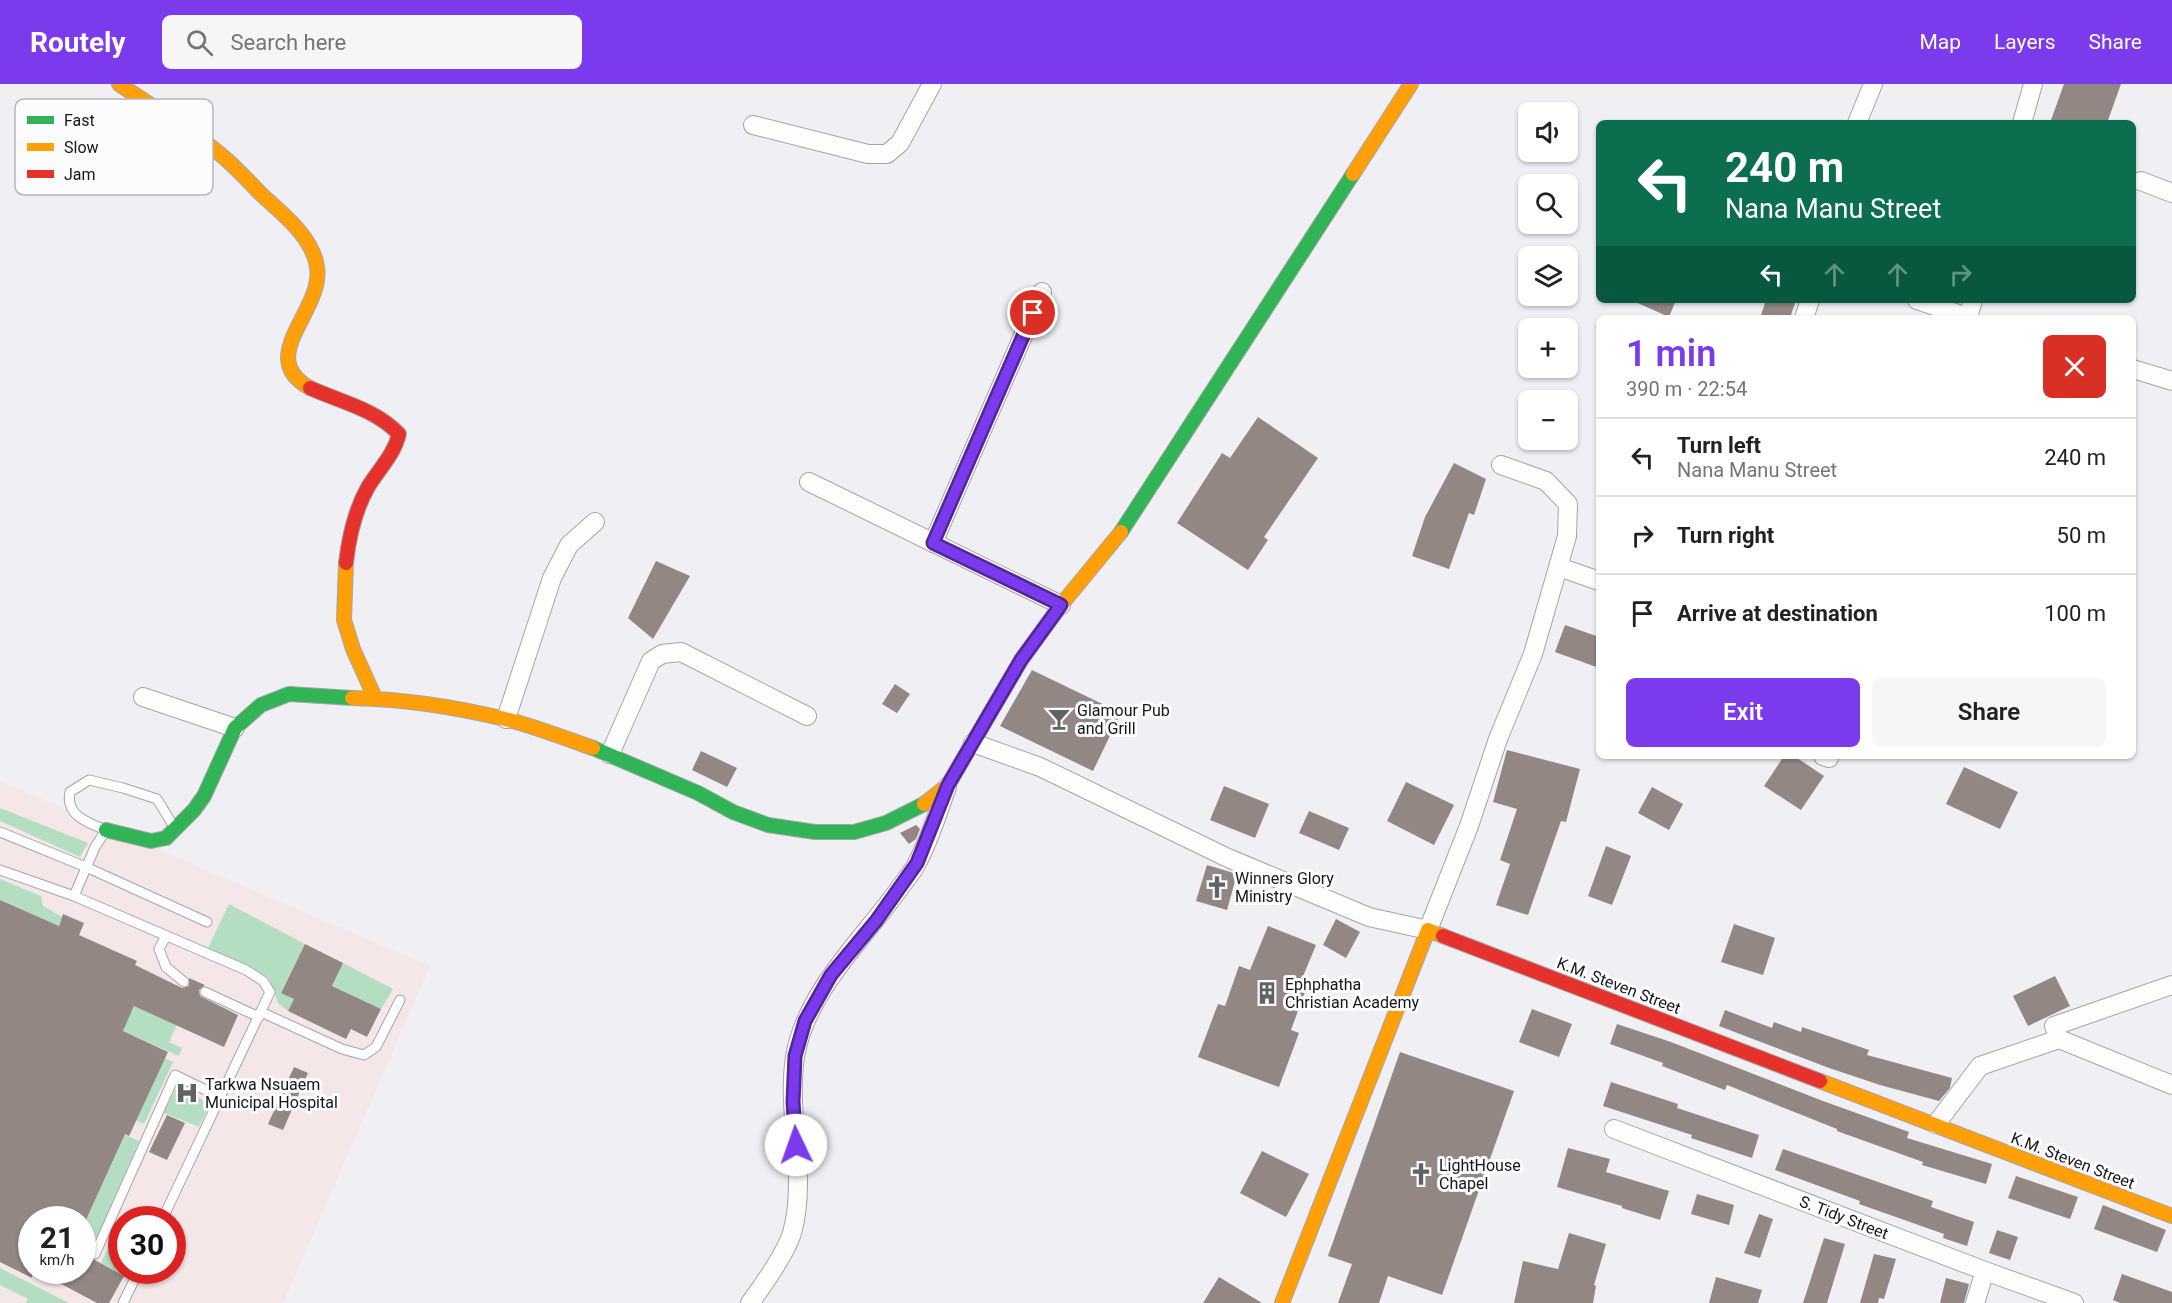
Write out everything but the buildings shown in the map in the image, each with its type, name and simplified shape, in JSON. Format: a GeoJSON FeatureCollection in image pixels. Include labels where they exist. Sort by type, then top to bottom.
{"type":"FeatureCollection","features":[{"type":"Feature","properties":{"kind":"street"},"geometry":{"type":"LineString","coordinates":[[120,84],[141,99]]}},
{"type":"Feature","properties":{"kind":"street"},"geometry":{"type":"LineString","coordinates":[[753,125],[868,154],[887,154],[900,143],[932,84]]}},
{"type":"Feature","properties":{"kind":"street"},"geometry":{"type":"LineString","coordinates":[[750,1303],[771,1274],[791,1234],[798,1187],[793,1102],[795,1056],[805,1021],[831,975],[876,921],[917,863],[948,785],[1021,660],[1061,605],[1130,522],[1411,84]]}},
{"type":"Feature","properties":{"kind":"street"},"geometry":{"type":"LineString","coordinates":[[1858,120],[1873,84]]}},
{"type":"Feature","properties":{"kind":"street"},"geometry":{"type":"LineString","coordinates":[[2023,120],[2033,84]]}},
{"type":"Feature","properties":{"kind":"street"},"geometry":{"type":"LineString","coordinates":[[213,149],[302,236],[317,263],[318,280],[314,295],[287,355],[288,369],[306,386],[372,412],[394,426],[399,434],[398,445],[367,490],[354,517],[348,549],[344,620],[375,698]]}},
{"type":"Feature","properties":{"kind":"street"},"geometry":{"type":"LineString","coordinates":[[2141,181],[2172,193]]}},
{"type":"Feature","properties":{"kind":"street"},"geometry":{"type":"LineString","coordinates":[[933,543],[1042,292]]}},
{"type":"Feature","properties":{"kind":"street"},"geometry":{"type":"LineString","coordinates":[[1926,303],[1960,315]]}},
{"type":"Feature","properties":{"kind":"street"},"geometry":{"type":"LineString","coordinates":[[2136,370],[2172,381]]}},
{"type":"Feature","properties":{"kind":"street"},"geometry":{"type":"LineString","coordinates":[[1282,1303],[1469,826],[1498,739],[1533,654],[1559,567],[1567,536],[1568,504],[1545,481],[1501,465]]}},
{"type":"Feature","properties":{"kind":"street"},"geometry":{"type":"LineString","coordinates":[[808,482],[1061,605]]}},
{"type":"Feature","properties":{"kind":"street"},"geometry":{"type":"LineString","coordinates":[[506,719],[552,578],[569,545],[595,522]]}},
{"type":"Feature","properties":{"kind":"street"},"geometry":{"type":"LineString","coordinates":[[1559,567],[1596,580]]}},
{"type":"Feature","properties":{"kind":"street"},"geometry":{"type":"LineString","coordinates":[[610,754],[651,661],[662,654],[681,652],[807,716]]}},
{"type":"Feature","properties":{"kind":"street"},"geometry":{"type":"LineString","coordinates":[[106,830],[151,841],[166,838],[195,810],[204,796],[235,728],[261,705],[289,694],[375,698],[441,706],[506,719],[610,754],[698,793],[733,812],[768,825],[815,832],[854,832],[886,824],[927,803],[948,785]]}},
{"type":"Feature","properties":{"kind":"street"},"geometry":{"type":"LineString","coordinates":[[143,697],[235,728]]}},
{"type":"Feature","properties":{"kind":"street"},"geometry":{"type":"LineString","coordinates":[[973,743],[1040,767],[1228,858],[1369,917],[1428,930]]}},
{"type":"Feature","properties":{"kind":"street","name":"K.M. Steven Street"},"geometry":{"type":"LineString","coordinates":[[1428,930],[2172,1216]]}},
{"type":"Feature","properties":{"kind":"street"},"geometry":{"type":"LineString","coordinates":[[2059,1039],[2054,1026],[2172,985]]}},
{"type":"Feature","properties":{"kind":"street"},"geometry":{"type":"LineString","coordinates":[[1936,1124],[1980,1066],[2059,1039],[2172,1085]]}},
{"type":"Feature","properties":{"kind":"street","name":"S. Tidy Street"},"geometry":{"type":"LineString","coordinates":[[1614,1129],[1985,1272],[2074,1303]]}},
{"type":"Feature","properties":{"kind":"street"},"geometry":{"type":"LineString","coordinates":[[1975,1303],[1985,1272]]}},
{"type":"Feature","properties":{"kind":"lane"},"geometry":{"type":"LineString","coordinates":[[74,896],[95,847],[106,830],[81,819],[70,808],[70,792],[89,780],[157,799],[176,830]]}},
{"type":"Feature","properties":{"kind":"lane"},"geometry":{"type":"LineString","coordinates":[[0,832],[86,867],[207,922]]}},
{"type":"Feature","properties":{"kind":"lane"},"geometry":{"type":"LineString","coordinates":[[0,870],[74,896],[246,970],[263,981],[270,992],[169,1206]]}},
{"type":"Feature","properties":{"kind":"lane"},"geometry":{"type":"LineString","coordinates":[[166,936],[159,949],[166,967],[184,982]]}},
{"type":"Feature","properties":{"kind":"lane"},"geometry":{"type":"LineString","coordinates":[[205,992],[342,1049],[363,1055],[376,1047],[400,1000]]}},
{"type":"Feature","properties":{"kind":"lane"},"geometry":{"type":"LineString","coordinates":[[96,1252],[175,1076],[220,1097]]}},
{"type":"Feature","properties":{"kind":"lane"},"geometry":{"type":"LineString","coordinates":[[123,1303],[132,1284]]}},
{"type":"Feature","properties":{"kind":"shaded area","name":"Tarkwa Nsuaem Municipal Hospital"},"geometry":{"type":"Polygon","coordinates":[[[0,781],[430,966],[283,1303],[0,1303],[0,781]]]}},
{"type":"Feature","properties":{"kind":"green space"},"geometry":{"type":"Polygon","coordinates":[[[0,808],[88,843],[80,857],[0,821],[0,808]]]}},
{"type":"Feature","properties":{"kind":"green space"},"geometry":{"type":"Polygon","coordinates":[[[0,879],[41,896],[43,906],[62,917],[58,926],[0,900],[0,879]]]}},
{"type":"Feature","properties":{"kind":"green space"},"geometry":{"type":"Polygon","coordinates":[[[229,904],[305,944],[281,992],[294,999],[288,1011],[278,1003],[269,978],[208,948],[229,904]]]}},
{"type":"Feature","properties":{"kind":"green space"},"geometry":{"type":"Polygon","coordinates":[[[343,963],[393,989],[381,1009],[332,986],[343,963]]]}},
{"type":"Feature","properties":{"kind":"green space"},"geometry":{"type":"Polygon","coordinates":[[[137,1000],[177,1025],[169,1042],[182,1048],[179,1056],[123,1031],[137,1000]]]}},
{"type":"Feature","properties":{"kind":"green space"},"geometry":{"type":"Polygon","coordinates":[[[79,1019],[173,1062],[144,1124],[50,1082],[79,1019]]]}},
{"type":"Feature","properties":{"kind":"green space"},"geometry":{"type":"Polygon","coordinates":[[[177,1086],[210,1104],[199,1127],[164,1113],[177,1086]]]}},
{"type":"Feature","properties":{"kind":"green space"},"geometry":{"type":"Polygon","coordinates":[[[110,1128],[139,1141],[110,1206],[108,1206],[108,1212],[96,1239],[96,1206],[92,1206],[121,1143],[110,1128]]]}},
{"type":"Feature","properties":{"kind":"green space"},"geometry":{"type":"Polygon","coordinates":[[[108,1248],[108,1267],[101,1263],[108,1248]]]}},
{"type":"Feature","properties":{"kind":"green space"},"geometry":{"type":"Polygon","coordinates":[[[0,1268],[18,1277],[18,1284],[32,1284],[69,1303],[26,1303],[28,1299],[0,1285],[0,1268]]]}},
{"type":"Feature","properties":{"kind":"traffic: fast"},"geometry":{"type":"LineString","coordinates":[[1121,532],[1353,174]]}},
{"type":"Feature","properties":{"kind":"traffic: fast"},"geometry":{"type":"LineString","coordinates":[[106,830],[151,841],[166,838],[194,810],[204,796],[235,728],[261,705],[289,694],[352,698]]}},
{"type":"Feature","properties":{"kind":"traffic: fast"},"geometry":{"type":"LineString","coordinates":[[593,748],[698,793],[733,812],[768,825],[815,832],[854,832],[886,823],[924,804]]}},
{"type":"Feature","properties":{"kind":"traffic: slow"},"geometry":{"type":"LineString","coordinates":[[119,84],[142,99]]}},
{"type":"Feature","properties":{"kind":"traffic: slow"},"geometry":{"type":"LineString","coordinates":[[1353,174],[1411,84]]}},
{"type":"Feature","properties":{"kind":"traffic: slow"},"geometry":{"type":"LineString","coordinates":[[213,148],[288,219],[310,246],[317,267],[316,284],[289,348],[288,362],[295,376],[310,388]]}},
{"type":"Feature","properties":{"kind":"traffic: slow"},"geometry":{"type":"LineString","coordinates":[[924,804],[948,785],[1021,660],[1061,605],[1121,532]]}},
{"type":"Feature","properties":{"kind":"traffic: slow"},"geometry":{"type":"LineString","coordinates":[[346,563],[344,620],[353,649],[375,698]]}},
{"type":"Feature","properties":{"kind":"traffic: slow"},"geometry":{"type":"LineString","coordinates":[[352,698],[448,707],[527,725],[593,748]]}},
{"type":"Feature","properties":{"kind":"traffic: slow"},"geometry":{"type":"LineString","coordinates":[[1282,1303],[1428,930],[1443,936]]}},
{"type":"Feature","properties":{"kind":"traffic: slow"},"geometry":{"type":"LineString","coordinates":[[1820,1081],[2172,1216]]}},
{"type":"Feature","properties":{"kind":"traffic: jam"},"geometry":{"type":"LineString","coordinates":[[310,388],[368,412],[390,425],[399,434],[390,455],[368,487],[356,514],[346,563]]}},
{"type":"Feature","properties":{"kind":"traffic: jam"},"geometry":{"type":"LineString","coordinates":[[1443,936],[1820,1081]]}},
{"type":"Feature","properties":{"kind":"place","name":"Glamour Pub and Grill"},"geometry":{"type":"Point","coordinates":[1059,719]}},
{"type":"Feature","properties":{"kind":"place","name":"Winners Glory Ministry"},"geometry":{"type":"Point","coordinates":[1217,887]}},
{"type":"Feature","properties":{"kind":"place","name":"Ephphatha Christian Academy"},"geometry":{"type":"Point","coordinates":[1267,993]}},
{"type":"Feature","properties":{"kind":"place","name":"Tarkwa Nsuaem Municipal Hospital"},"geometry":{"type":"Point","coordinates":[187,1093]}},
{"type":"Feature","properties":{"kind":"place","name":"LightHouse Chapel"},"geometry":{"type":"Point","coordinates":[1421,1174]}},
{"type":"Feature","properties":{"kind":"route"},"geometry":{"type":"LineString","coordinates":[[796,1145],[793,1102],[795,1056],[805,1021],[831,975],[876,921],[917,863],[948,785],[1021,660],[1061,605],[933,543],[1033,313]]}}]}
